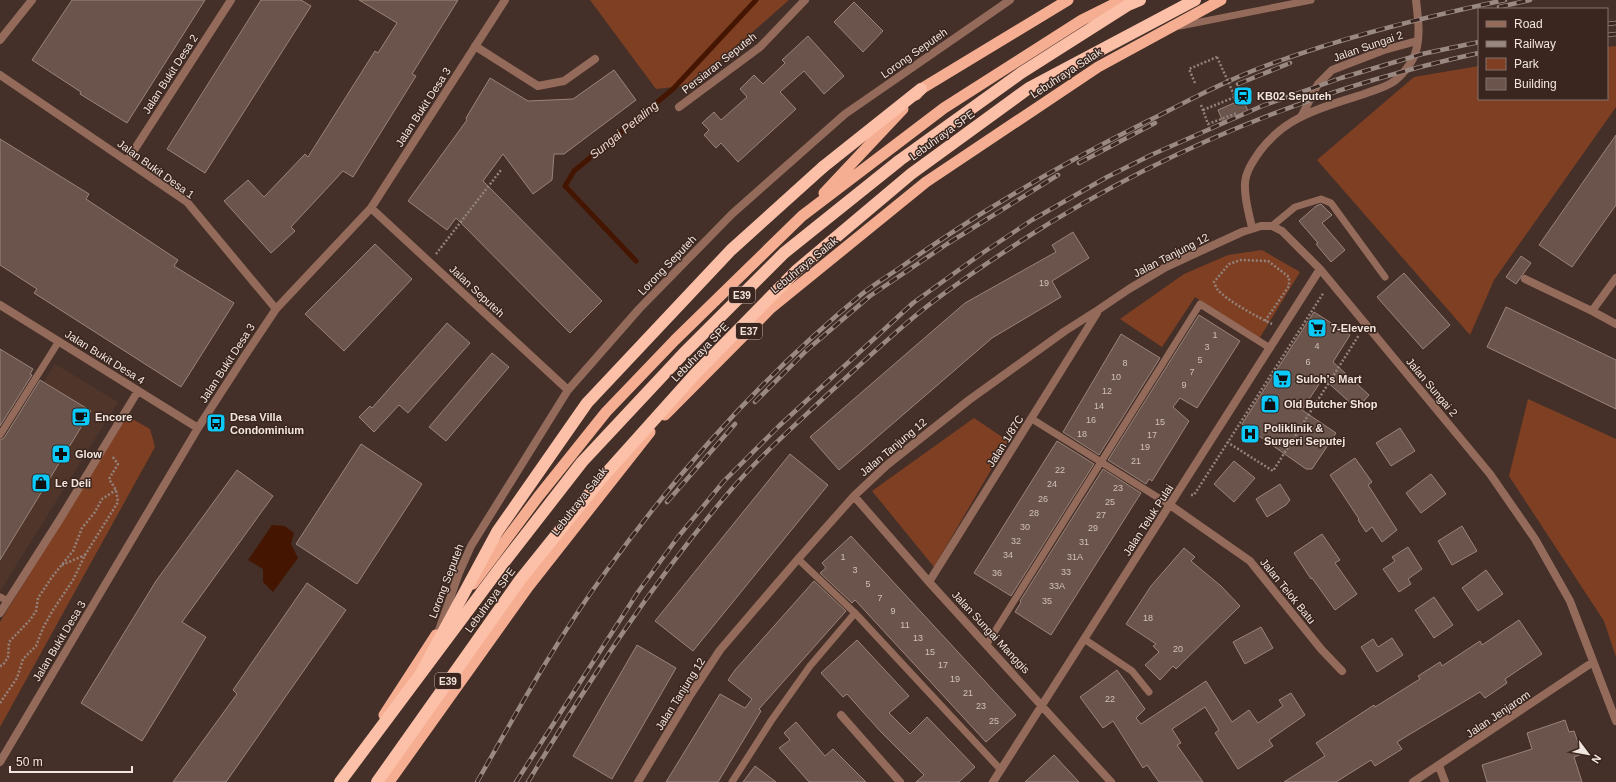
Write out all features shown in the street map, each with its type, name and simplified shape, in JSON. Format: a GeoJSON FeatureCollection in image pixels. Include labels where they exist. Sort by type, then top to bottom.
{"type":"FeatureCollection","features":[{"type":"Feature","properties":{"kind":"highway"},"geometry":{"type":"LineString","coordinates":[[421,673],[497,532],[587,403],[731,250],[824,167],[921,89],[1068,0]]}},
{"type":"Feature","properties":{"kind":"highway"},"geometry":{"type":"LineString","coordinates":[[802,216],[944,108],[1082,20],[1122,0]]}},
{"type":"Feature","properties":{"kind":"highway","name":"Lebuhraya SPE"},"geometry":{"type":"LineString","coordinates":[[340,782],[502,565],[582,462],[683,354],[784,254],[900,160],[1021,73],[1128,5],[1140,0]]}},
{"type":"Feature","properties":{"kind":"highway","name":"Lebuhraya SPE"},"geometry":{"type":"LineString","coordinates":[[377,782],[520,580],[601,479],[696,373],[797,270],[911,174],[1030,88],[1195,0]]}},
{"type":"Feature","properties":{"kind":"highway","name":"Lebuhraya Salak"},"geometry":{"type":"LineString","coordinates":[[389,782],[528,587],[655,426],[772,308],[926,182],[1098,67],[1221,0]]}},
{"type":"Feature","properties":{"kind":"highway"},"geometry":{"type":"LineString","coordinates":[[340,782],[439,631],[538,497],[606,412],[674,340],[802,216],[921,89]]}},
{"type":"Feature","properties":{"kind":"street"},"geometry":{"type":"LineString","coordinates":[[0,40],[32,0]]}},
{"type":"Feature","properties":{"kind":"street","name":"Jalan Bukit Desa 2"},"geometry":{"type":"LineString","coordinates":[[127,161],[231,0]]}},
{"type":"Feature","properties":{"kind":"street","name":"Jalan Bukit Desa 3"},"geometry":{"type":"LineString","coordinates":[[0,762],[198,428],[276,309],[371,208],[505,0]]}},
{"type":"Feature","properties":{"kind":"street","name":"Persiaran Seputeh"},"geometry":{"type":"LineString","coordinates":[[679,107],[760,47],[805,0]]}},
{"type":"Feature","properties":{"kind":"street","name":"Lorong Seputeh"},"geometry":{"type":"LineString","coordinates":[[439,631],[459,573],[471,546],[568,390],[638,309],[738,208],[845,114],[1010,0]]}},
{"type":"Feature","properties":{"kind":"street"},"geometry":{"type":"LineString","coordinates":[[1416,0],[1419,27],[1417,41]]}},
{"type":"Feature","properties":{"kind":"street","name":"Jalan Sungai 2"},"geometry":{"type":"LineString","coordinates":[[1252,228],[1245,198],[1245,183],[1251,164],[1263,147],[1276,135],[1301,117],[1394,82],[1401,75],[1415,54],[1417,41],[1384,50],[1332,70],[1318,84],[1301,117]]}},
{"type":"Feature","properties":{"kind":"street"},"geometry":{"type":"LineString","coordinates":[[475,46],[538,86],[564,81],[595,59]]}},
{"type":"Feature","properties":{"kind":"street","name":"Jalan Bukit Desa 1"},"geometry":{"type":"LineString","coordinates":[[0,75],[187,202],[276,309]]}},
{"type":"Feature","properties":{"kind":"street","name":"Jalan Seputeh"},"geometry":{"type":"LineString","coordinates":[[371,208],[568,390]]}},
{"type":"Feature","properties":{"kind":"street"},"geometry":{"type":"LineString","coordinates":[[1252,228],[1272,226]]}},
{"type":"Feature","properties":{"kind":"street","name":"Jalan Sungai 2"},"geometry":{"type":"LineString","coordinates":[[1272,226],[1282,231],[1331,281],[1490,474],[1535,538],[1570,602],[1616,722]]}},
{"type":"Feature","properties":{"kind":"street","name":"Jalan Tanjung 12"},"geometry":{"type":"LineString","coordinates":[[638,782],[706,670],[720,650],[854,496],[887,465],[969,400],[1065,330],[1149,276],[1252,228]]}},
{"type":"Feature","properties":{"kind":"street","name":"Jalan Teluk Pulai"},"geometry":{"type":"LineString","coordinates":[[993,782],[1320,269]]}},
{"type":"Feature","properties":{"kind":"street"},"geometry":{"type":"LineString","coordinates":[[1592,311],[1616,278]]}},
{"type":"Feature","properties":{"kind":"street"},"geometry":{"type":"LineString","coordinates":[[1525,280],[1592,311],[1616,324]]}},
{"type":"Feature","properties":{"kind":"street","name":"Jalan Bukit Desa 4"},"geometry":{"type":"LineString","coordinates":[[0,305],[198,428]]}},
{"type":"Feature","properties":{"kind":"street","name":"Jalan 1/87C"},"geometry":{"type":"LineString","coordinates":[[930,582],[1098,310]]}},
{"type":"Feature","properties":{"kind":"street"},"geometry":{"type":"LineString","coordinates":[[0,613],[138,391]]}},
{"type":"Feature","properties":{"kind":"street","name":"Jalan Sungai Manggis"},"geometry":{"type":"LineString","coordinates":[[854,496],[1112,782]]}},
{"type":"Feature","properties":{"kind":"street","name":"Jalan Telok Batu"},"geometry":{"type":"LineString","coordinates":[[1170,505],[1250,561],[1321,649],[1342,671]]}},
{"type":"Feature","properties":{"kind":"street","name":"Jalan Jenjarom"},"geometry":{"type":"LineString","coordinates":[[1413,782],[1594,662]]}},
{"type":"Feature","properties":{"kind":"street"},"geometry":{"type":"LineString","coordinates":[[841,716],[900,782]]}},
{"type":"Feature","properties":{"kind":"street"},"geometry":{"type":"LineString","coordinates":[[1439,766],[1445,782]]}},
{"type":"Feature","properties":{"kind":"lane"},"geometry":{"type":"LineString","coordinates":[[1171,27],[1311,0]]}},
{"type":"Feature","properties":{"kind":"lane"},"geometry":{"type":"LineString","coordinates":[[1272,226],[1295,207],[1321,199],[1331,203],[1385,277]]}},
{"type":"Feature","properties":{"kind":"lane"},"geometry":{"type":"LineString","coordinates":[[987,644],[1200,304],[1270,348]]}},
{"type":"Feature","properties":{"kind":"lane"},"geometry":{"type":"LineString","coordinates":[[0,435],[59,341]]}},
{"type":"Feature","properties":{"kind":"lane"},"geometry":{"type":"LineString","coordinates":[[1032,419],[1170,505]]}},
{"type":"Feature","properties":{"kind":"lane"},"geometry":{"type":"LineString","coordinates":[[798,559],[855,612],[1001,770]]}},
{"type":"Feature","properties":{"kind":"lane"},"geometry":{"type":"LineString","coordinates":[[0,597],[8,601]]}},
{"type":"Feature","properties":{"kind":"lane"},"geometry":{"type":"LineString","coordinates":[[732,782],[771,721],[810,666],[855,612]]}},
{"type":"Feature","properties":{"kind":"lane"},"geometry":{"type":"LineString","coordinates":[[1084,639],[1132,671],[1149,692]]}},
{"type":"Feature","properties":{"kind":"path"},"geometry":{"type":"LineString","coordinates":[[1195,83],[1189,69],[1217,57],[1235,97],[1203,110]]}},
{"type":"Feature","properties":{"kind":"path"},"geometry":{"type":"LineString","coordinates":[[1201,105],[1208,124],[1237,113]]}},
{"type":"Feature","properties":{"kind":"path"},"geometry":{"type":"LineString","coordinates":[[440,249],[501,170]]}},
{"type":"Feature","properties":{"kind":"path"},"geometry":{"type":"LineString","coordinates":[[1265,321],[1289,286],[1289,277],[1268,261],[1241,260],[1229,264],[1214,282],[1218,290],[1237,304],[1265,321],[1274,325]]}},
{"type":"Feature","properties":{"kind":"path"},"geometry":{"type":"LineString","coordinates":[[1178,493],[1194,495],[1331,281]]}},
{"type":"Feature","properties":{"kind":"path"},"geometry":{"type":"LineString","coordinates":[[1215,434],[1273,471],[1366,324]]}},
{"type":"Feature","properties":{"kind":"path"},"geometry":{"type":"LineString","coordinates":[[0,704],[17,678],[23,659],[36,646],[43,628],[53,610],[73,580],[85,555],[118,502],[116,490],[109,479],[118,464],[110,454],[108,441]]}},
{"type":"Feature","properties":{"kind":"path"},"geometry":{"type":"LineString","coordinates":[[0,666],[4,666],[8,657],[9,642],[36,612],[38,598],[52,577],[73,551],[82,528],[95,512],[102,499],[116,490]]}},
{"type":"Feature","properties":{"kind":"path"},"geometry":{"type":"LineString","coordinates":[[62,565],[85,555]]}},
{"type":"Feature","properties":{"kind":"shaded area"},"geometry":{"type":"Polygon","coordinates":[[[55,364],[118,402],[0,591],[0,451],[55,364]]]}},
{"type":"Feature","properties":{"kind":"shaded area"},"geometry":{"type":"Polygon","coordinates":[[[272,525],[285,526],[294,533],[291,544],[298,558],[273,592],[263,582],[263,569],[248,560],[272,525]]]}},
{"type":"Feature","properties":{"kind":"green space"},"geometry":{"type":"Polygon","coordinates":[[[590,0],[789,0],[692,85],[656,89],[590,0]]]}},
{"type":"Feature","properties":{"kind":"green space"},"geometry":{"type":"Polygon","coordinates":[[[1616,46],[1616,107],[1494,280],[1470,335],[1317,160],[1414,77],[1478,66],[1478,100],[1608,100],[1608,47],[1616,46]]]}},
{"type":"Feature","properties":{"kind":"green space"},"geometry":{"type":"Polygon","coordinates":[[[1262,250],[1300,272],[1259,339],[1195,297],[1162,347],[1120,319],[1184,274],[1228,255],[1262,250]]]}},
{"type":"Feature","properties":{"kind":"green space"},"geometry":{"type":"Polygon","coordinates":[[[1528,399],[1616,439],[1616,657],[1604,621],[1509,476],[1528,399]]]}},
{"type":"Feature","properties":{"kind":"green space"},"geometry":{"type":"Polygon","coordinates":[[[127,416],[150,429],[155,447],[0,727],[0,622],[127,416]]]}},
{"type":"Feature","properties":{"kind":"green space"},"geometry":{"type":"Polygon","coordinates":[[[974,418],[1008,441],[934,567],[872,491],[974,418]]]}},
{"type":"Feature","properties":{"kind":"building"},"geometry":{"type":"Polygon","coordinates":[[[72,0],[205,0],[127,123],[80,94],[81,92],[32,60],[72,0]]]}},
{"type":"Feature","properties":{"kind":"building"},"geometry":{"type":"Polygon","coordinates":[[[261,0],[301,0],[311,6],[205,173],[167,149],[261,0]]]}},
{"type":"Feature","properties":{"kind":"building"},"geometry":{"type":"Polygon","coordinates":[[[359,0],[458,0],[412,74],[416,76],[353,177],[343,171],[291,227],[295,231],[271,253],[224,201],[248,180],[264,197],[305,154],[308,157],[375,51],[378,53],[397,23],[359,0]]]}},
{"type":"Feature","properties":{"kind":"building"},"geometry":{"type":"Polygon","coordinates":[[[854,2],[883,31],[863,52],[834,22],[854,2]]]}},
{"type":"Feature","properties":{"kind":"building"},"geometry":{"type":"Polygon","coordinates":[[[808,36],[844,76],[824,94],[804,71],[780,92],[796,109],[738,162],[721,143],[716,148],[704,135],[709,130],[702,123],[714,112],[721,120],[747,97],[740,89],[754,75],[763,84],[785,63],[782,60],[808,36]]]}},
{"type":"Feature","properties":{"kind":"building"},"geometry":{"type":"Polygon","coordinates":[[[614,70],[636,100],[564,154],[554,154],[552,180],[533,194],[503,154],[483,181],[602,301],[570,333],[456,218],[447,230],[408,201],[467,120],[466,118],[490,78],[528,101],[573,99],[614,70]]]}},
{"type":"Feature","properties":{"kind":"building"},"geometry":{"type":"Polygon","coordinates":[[[1243,99],[1248,111],[1223,122],[1218,110],[1243,99]]]}},
{"type":"Feature","properties":{"kind":"building"},"geometry":{"type":"Polygon","coordinates":[[[1616,135],[1616,205],[1572,267],[1539,245],[1616,135]]]}},
{"type":"Feature","properties":{"kind":"building"},"geometry":{"type":"Polygon","coordinates":[[[0,139],[89,194],[86,199],[178,260],[174,266],[234,303],[181,387],[34,293],[37,289],[0,265],[0,139]]]}},
{"type":"Feature","properties":{"kind":"building"},"geometry":{"type":"Polygon","coordinates":[[[1321,204],[1332,215],[1322,223],[1345,250],[1331,262],[1316,244],[1318,243],[1299,221],[1316,206],[1321,204]]]}},
{"type":"Feature","properties":{"kind":"building"},"geometry":{"type":"Polygon","coordinates":[[[1073,232],[1089,258],[1052,281],[1061,297],[992,338],[839,470],[810,437],[965,303],[1056,252],[1052,245],[1073,232]]]}},
{"type":"Feature","properties":{"kind":"building"},"geometry":{"type":"Polygon","coordinates":[[[375,244],[412,279],[344,351],[305,314],[375,244]]]}},
{"type":"Feature","properties":{"kind":"building"},"geometry":{"type":"Polygon","coordinates":[[[1521,256],[1531,263],[1516,284],[1506,277],[1521,256]]]}},
{"type":"Feature","properties":{"kind":"building"},"geometry":{"type":"Polygon","coordinates":[[[1404,273],[1450,325],[1423,349],[1377,297],[1404,273]]]}},
{"type":"Feature","properties":{"kind":"building"},"geometry":{"type":"Polygon","coordinates":[[[1506,307],[1616,360],[1616,409],[1487,347],[1506,307]]]}},
{"type":"Feature","properties":{"kind":"building"},"geometry":{"type":"Polygon","coordinates":[[[1314,312],[1350,335],[1333,362],[1369,395],[1357,409],[1323,378],[1302,410],[1336,433],[1312,469],[1306,469],[1242,424],[1314,312]]]}},
{"type":"Feature","properties":{"kind":"building"},"geometry":{"type":"Polygon","coordinates":[[[1199,315],[1240,341],[1197,408],[1180,398],[1173,407],[1189,421],[1152,481],[1149,479],[1146,484],[1108,460],[1199,315]]]}},
{"type":"Feature","properties":{"kind":"building"},"geometry":{"type":"Polygon","coordinates":[[[447,323],[470,343],[408,413],[399,405],[374,432],[359,417],[370,406],[372,408],[447,323]]]}},
{"type":"Feature","properties":{"kind":"building"},"geometry":{"type":"Polygon","coordinates":[[[1121,334],[1160,358],[1099,455],[1063,432],[1121,334]]]}},
{"type":"Feature","properties":{"kind":"building"},"geometry":{"type":"Polygon","coordinates":[[[0,349],[33,369],[30,374],[32,375],[0,426],[0,349]]]}},
{"type":"Feature","properties":{"kind":"building"},"geometry":{"type":"Polygon","coordinates":[[[492,353],[509,367],[446,441],[429,427],[492,353]]]}},
{"type":"Feature","properties":{"kind":"building"},"geometry":{"type":"Polygon","coordinates":[[[40,380],[91,411],[0,560],[0,440],[4,438],[40,380]]]}},
{"type":"Feature","properties":{"kind":"building"},"geometry":{"type":"Polygon","coordinates":[[[1400,428],[1415,451],[1391,466],[1376,443],[1400,428]]]}},
{"type":"Feature","properties":{"kind":"building"},"geometry":{"type":"Polygon","coordinates":[[[1057,441],[1094,464],[1011,596],[974,573],[1057,441]]]}},
{"type":"Feature","properties":{"kind":"building"},"geometry":{"type":"Polygon","coordinates":[[[361,444],[422,484],[357,584],[296,544],[361,444]]]}},
{"type":"Feature","properties":{"kind":"building"},"geometry":{"type":"Polygon","coordinates":[[[790,454],[828,485],[693,651],[655,621],[790,454]]]}},
{"type":"Feature","properties":{"kind":"building"},"geometry":{"type":"Polygon","coordinates":[[[1355,458],[1372,482],[1368,485],[1397,530],[1382,542],[1372,527],[1366,532],[1330,475],[1355,458]]]}},
{"type":"Feature","properties":{"kind":"building"},"geometry":{"type":"Polygon","coordinates":[[[1234,461],[1255,478],[1234,502],[1214,484],[1234,461]]]}},
{"type":"Feature","properties":{"kind":"building"},"geometry":{"type":"Polygon","coordinates":[[[1103,469],[1141,493],[1051,635],[1015,612],[1021,602],[1020,601],[1103,469]]]}},
{"type":"Feature","properties":{"kind":"building"},"geometry":{"type":"Polygon","coordinates":[[[237,470],[273,496],[182,622],[206,637],[142,741],[81,703],[156,581],[237,470]]]}},
{"type":"Feature","properties":{"kind":"building"},"geometry":{"type":"Polygon","coordinates":[[[1431,474],[1446,494],[1421,513],[1406,493],[1431,474]]]}},
{"type":"Feature","properties":{"kind":"building"},"geometry":{"type":"Polygon","coordinates":[[[1280,484],[1290,500],[1286,505],[1267,517],[1256,499],[1280,484]]]}},
{"type":"Feature","properties":{"kind":"building"},"geometry":{"type":"Polygon","coordinates":[[[1462,526],[1477,551],[1452,565],[1438,541],[1462,526]]]}},
{"type":"Feature","properties":{"kind":"building"},"geometry":{"type":"Polygon","coordinates":[[[1322,534],[1340,560],[1335,563],[1357,594],[1335,610],[1312,578],[1311,579],[1294,553],[1322,534]]]}},
{"type":"Feature","properties":{"kind":"building"},"geometry":{"type":"Polygon","coordinates":[[[851,536],[1016,715],[986,742],[855,600],[852,603],[820,573],[826,568],[822,563],[851,536]]]}},
{"type":"Feature","properties":{"kind":"building"},"geometry":{"type":"Polygon","coordinates":[[[1408,547],[1422,569],[1408,579],[1411,584],[1399,592],[1383,569],[1395,561],[1392,557],[1408,547]]]}},
{"type":"Feature","properties":{"kind":"building"},"geometry":{"type":"Polygon","coordinates":[[[1184,548],[1195,557],[1191,561],[1221,586],[1240,606],[1176,669],[1173,666],[1160,680],[1145,665],[1159,652],[1153,646],[1156,644],[1126,624],[1151,586],[1184,548]]]}},
{"type":"Feature","properties":{"kind":"building"},"geometry":{"type":"Polygon","coordinates":[[[1486,570],[1503,594],[1478,611],[1462,588],[1486,570]]]}},
{"type":"Feature","properties":{"kind":"building"},"geometry":{"type":"Polygon","coordinates":[[[814,581],[846,611],[759,709],[761,711],[718,782],[666,782],[720,694],[745,708],[752,699],[728,680],[735,670],[814,581]]]}},
{"type":"Feature","properties":{"kind":"building"},"geometry":{"type":"Polygon","coordinates":[[[307,583],[346,610],[226,782],[173,782],[237,694],[233,690],[307,583]]]}},
{"type":"Feature","properties":{"kind":"building"},"geometry":{"type":"Polygon","coordinates":[[[1434,597],[1453,625],[1434,638],[1415,610],[1434,597]]]}},
{"type":"Feature","properties":{"kind":"building"},"geometry":{"type":"Polygon","coordinates":[[[1519,620],[1542,654],[1505,679],[1507,683],[1485,698],[1480,692],[1397,742],[1402,749],[1375,766],[1371,760],[1336,782],[1284,782],[1325,756],[1316,743],[1374,705],[1375,707],[1420,679],[1418,676],[1440,662],[1442,666],[1480,641],[1482,645],[1519,620]]]}},
{"type":"Feature","properties":{"kind":"building"},"geometry":{"type":"Polygon","coordinates":[[[1261,627],[1273,648],[1245,664],[1233,642],[1261,627]]]}},
{"type":"Feature","properties":{"kind":"building"},"geometry":{"type":"Polygon","coordinates":[[[1392,638],[1403,655],[1377,672],[1361,647],[1373,639],[1378,647],[1392,638]]]}},
{"type":"Feature","properties":{"kind":"building"},"geometry":{"type":"Polygon","coordinates":[[[857,640],[909,696],[889,713],[910,734],[927,717],[975,767],[959,782],[916,782],[924,775],[880,731],[847,694],[843,697],[821,673],[857,640]]]}},
{"type":"Feature","properties":{"kind":"building"},"geometry":{"type":"Polygon","coordinates":[[[637,645],[676,668],[612,779],[573,756],[637,645]]]}},
{"type":"Feature","properties":{"kind":"building"},"geometry":{"type":"Polygon","coordinates":[[[1117,670],[1145,709],[1136,718],[1141,724],[1206,681],[1232,722],[1249,710],[1258,723],[1283,706],[1279,700],[1291,693],[1305,715],[1269,740],[1273,746],[1238,769],[1215,733],[1219,730],[1205,707],[1172,729],[1181,743],[1177,745],[1203,782],[1159,782],[1147,765],[1143,768],[1113,721],[1103,728],[1080,697],[1117,670]]]}},
{"type":"Feature","properties":{"kind":"building"},"geometry":{"type":"Polygon","coordinates":[[[1565,720],[1569,732],[1574,731],[1582,754],[1574,757],[1582,782],[1487,782],[1482,765],[1532,749],[1527,733],[1565,720]]]}},
{"type":"Feature","properties":{"kind":"building"},"geometry":{"type":"Polygon","coordinates":[[[796,722],[825,756],[833,749],[866,782],[809,782],[779,748],[790,740],[784,733],[796,722]]]}},
{"type":"Feature","properties":{"kind":"building"},"geometry":{"type":"Polygon","coordinates":[[[1054,755],[1079,782],[1025,782],[1054,755]]]}},
{"type":"Feature","properties":{"kind":"building"},"geometry":{"type":"Polygon","coordinates":[[[755,766],[776,782],[743,782],[755,766]]]}},
{"type":"Feature","properties":{"kind":"waterway","name":"Sungai Petaling"},"geometry":{"type":"LineString","coordinates":[[636,261],[565,186],[574,171],[673,89],[756,0]]}},
{"type":"Feature","properties":{"kind":"railway"},"geometry":{"type":"LineString","coordinates":[[477,782],[539,674],[572,621],[607,570],[664,495],[694,459],[758,389],[826,324],[867,290],[963,225],[1041,178],[1121,134],[1226,82],[1294,56],[1354,37],[1444,13],[1505,0]]}},
{"type":"Feature","properties":{"kind":"railway"},"geometry":{"type":"LineString","coordinates":[[1499,7],[1530,0]]}},
{"type":"Feature","properties":{"kind":"railway"},"geometry":{"type":"LineString","coordinates":[[1608,24],[1616,23]]}},
{"type":"Feature","properties":{"kind":"railway"},"geometry":{"type":"LineString","coordinates":[[1608,35],[1616,34]]}},
{"type":"Feature","properties":{"kind":"railway"},"geometry":{"type":"LineString","coordinates":[[516,782],[638,592],[678,537],[724,481],[779,426],[913,303],[981,254],[1032,220],[1107,177],[1151,155],[1262,106],[1341,78],[1422,54],[1478,42]]}},
{"type":"Feature","properties":{"kind":"railway"},"geometry":{"type":"LineString","coordinates":[[528,782],[598,669],[623,632],[675,560],[730,491],[741,478],[802,418],[885,342],[932,302],[995,258],[1074,209],[1185,151],[1242,126],[1359,84],[1419,67],[1478,53]]}},
{"type":"Feature","properties":{"kind":"railway"},"geometry":{"type":"LineString","coordinates":[[1238,84],[1290,63]]}},
{"type":"Feature","properties":{"kind":"railway"},"geometry":{"type":"LineString","coordinates":[[1079,163],[1155,123]]}},
{"type":"Feature","properties":{"kind":"railway"},"geometry":{"type":"LineString","coordinates":[[755,402],[807,350],[870,296],[947,244],[1058,175]]}},
{"type":"Feature","properties":{"kind":"railway"},"geometry":{"type":"LineString","coordinates":[[667,502],[735,424]]}},
{"type":"Feature","properties":{"kind":"place","name":"KB02 Seputeh"},"geometry":{"type":"Point","coordinates":[1243,96]}},
{"type":"Feature","properties":{"kind":"place","name":"7-Eleven"},"geometry":{"type":"Point","coordinates":[1317,328]}},
{"type":"Feature","properties":{"kind":"place","name":"Suloh’s Mart"},"geometry":{"type":"Point","coordinates":[1282,379]}},
{"type":"Feature","properties":{"kind":"place","name":"Old Butcher Shop"},"geometry":{"type":"Point","coordinates":[1270,404]}},
{"type":"Feature","properties":{"kind":"place","name":"Encore"},"geometry":{"type":"Point","coordinates":[81,417]}},
{"type":"Feature","properties":{"kind":"place","name":"Desa Villa Condominium"},"geometry":{"type":"Point","coordinates":[216,423]}},
{"type":"Feature","properties":{"kind":"place","name":"Poliklinik & Surgeri Seputej"},"geometry":{"type":"Point","coordinates":[1250,434]}},
{"type":"Feature","properties":{"kind":"place","name":"Glow"},"geometry":{"type":"Point","coordinates":[61,454]}},
{"type":"Feature","properties":{"kind":"place","name":"Le Deli"},"geometry":{"type":"Point","coordinates":[41,483]}}]}
